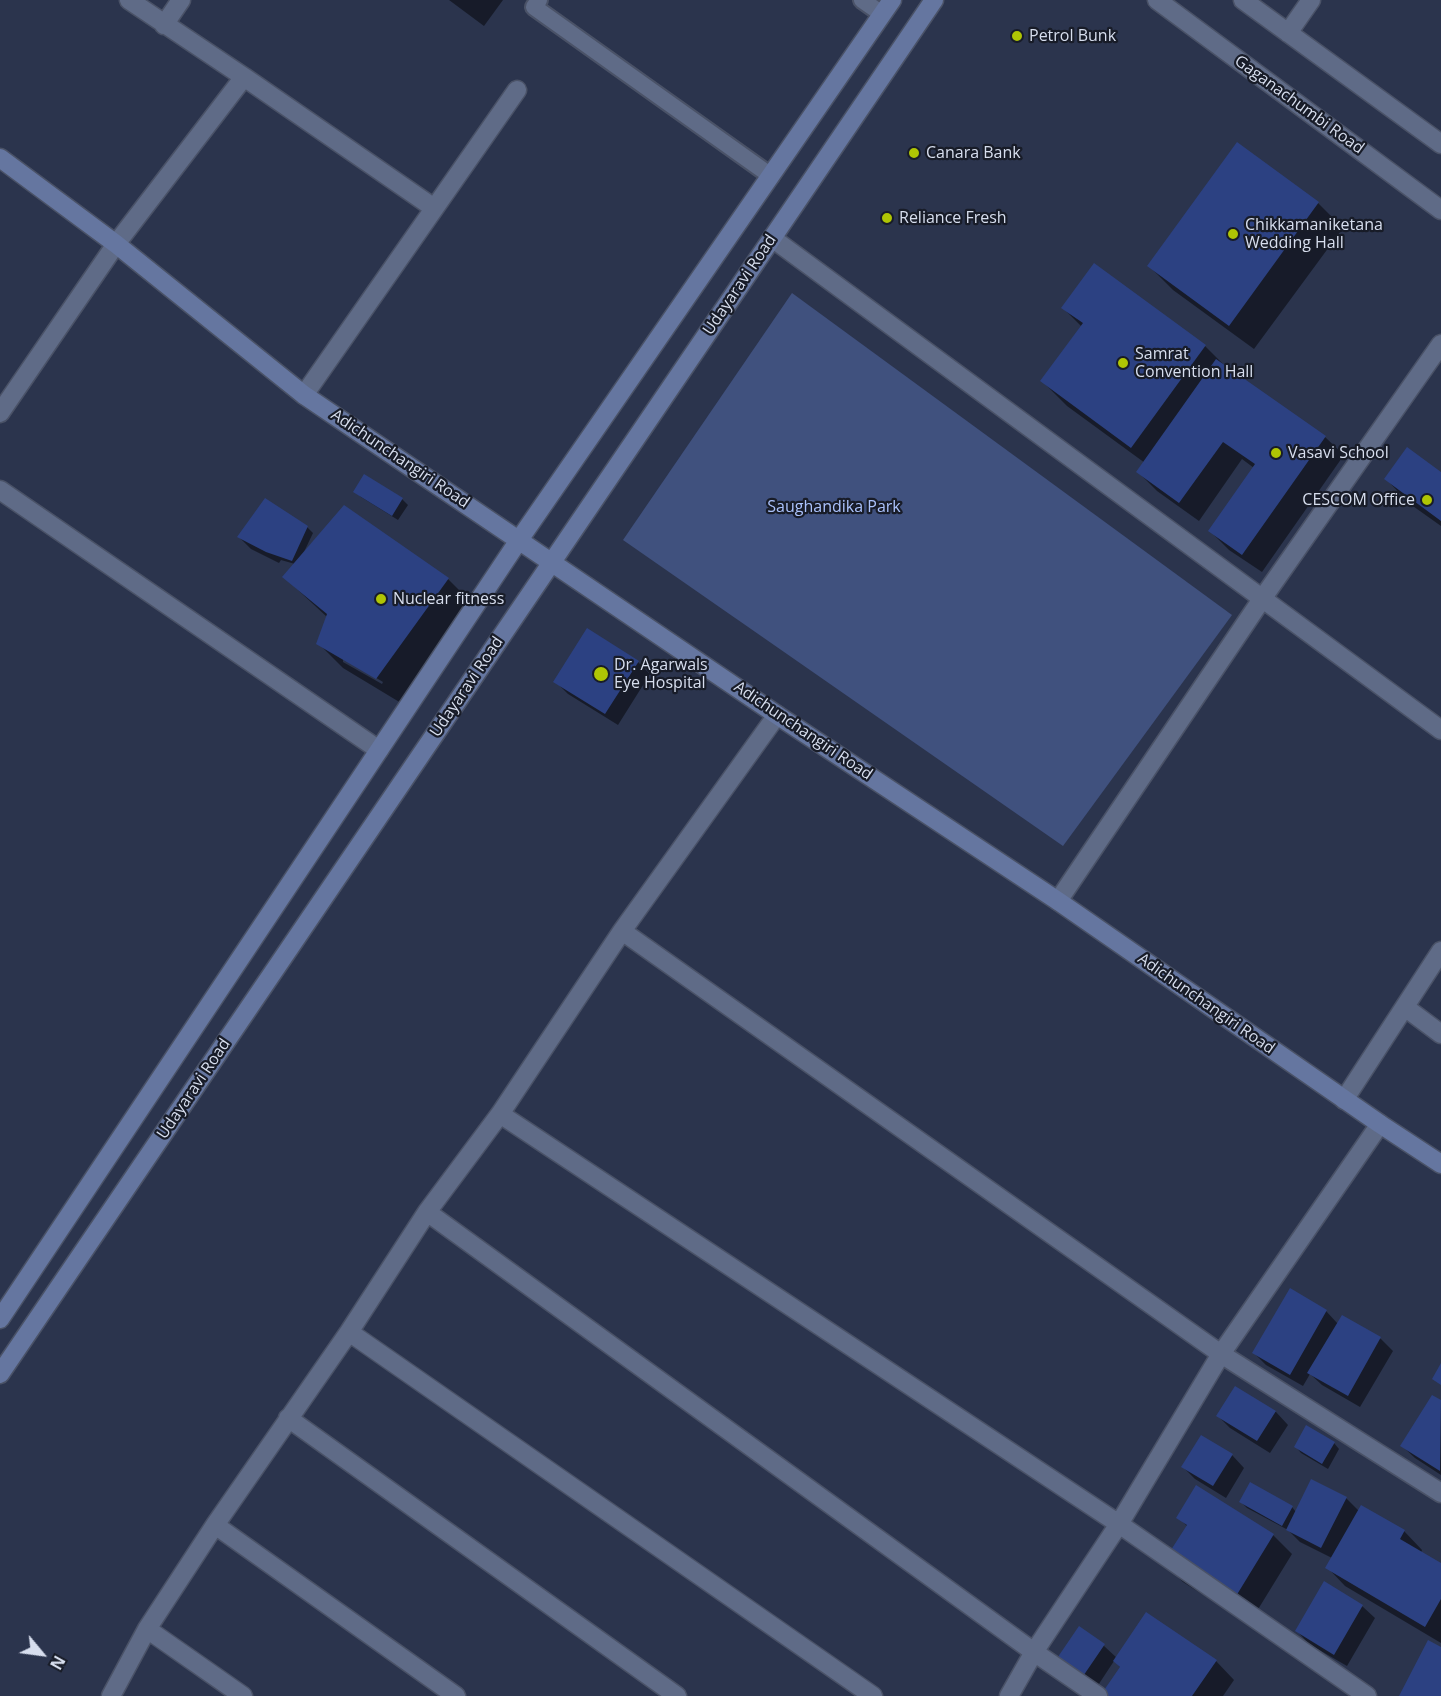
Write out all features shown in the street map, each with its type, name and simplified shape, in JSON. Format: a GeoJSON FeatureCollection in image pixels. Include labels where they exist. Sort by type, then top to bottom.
{"type":"FeatureCollection","features":[{"type":"Feature","properties":{"kind":"street"},"geometry":{"type":"LineString","coordinates":[[129,0],[434,208]]}},
{"type":"Feature","properties":{"kind":"street"},"geometry":{"type":"LineString","coordinates":[[164,25],[181,0]]}},
{"type":"Feature","properties":{"kind":"street","name":"Udayaravi Road"},"geometry":{"type":"LineString","coordinates":[[0,1374],[934,0]]}},
{"type":"Feature","properties":{"kind":"street","name":"Gaganachumbi Road"},"geometry":{"type":"LineString","coordinates":[[1156,0],[1441,210]]}},
{"type":"Feature","properties":{"kind":"street"},"geometry":{"type":"LineString","coordinates":[[1243,0],[1441,144]]}},
{"type":"Feature","properties":{"kind":"street"},"geometry":{"type":"LineString","coordinates":[[1288,33],[1311,0]]}},
{"type":"Feature","properties":{"kind":"street"},"geometry":{"type":"LineString","coordinates":[[0,1319],[519,540],[887,7]]}},
{"type":"Feature","properties":{"kind":"street"},"geometry":{"type":"LineString","coordinates":[[0,413],[116,244],[244,77]]}},
{"type":"Feature","properties":{"kind":"street"},"geometry":{"type":"LineString","coordinates":[[304,395],[517,90]]}},
{"type":"Feature","properties":{"kind":"street","name":"Adichunchangiri Road"},"geometry":{"type":"LineString","coordinates":[[0,158],[116,244],[304,395],[1058,902],[1344,1100],[1441,1164]]}},
{"type":"Feature","properties":{"kind":"street"},"geometry":{"type":"LineString","coordinates":[[772,238],[1441,730]]}},
{"type":"Feature","properties":{"kind":"street"},"geometry":{"type":"LineString","coordinates":[[1058,902],[1262,599],[1441,344]]}},
{"type":"Feature","properties":{"kind":"street"},"geometry":{"type":"LineString","coordinates":[[0,490],[379,750]]}},
{"type":"Feature","properties":{"kind":"street"},"geometry":{"type":"LineString","coordinates":[[111,1696],[147,1629],[215,1525],[349,1332],[427,1212],[500,1114],[622,931],[777,715]]}},
{"type":"Feature","properties":{"kind":"street"},"geometry":{"type":"LineString","coordinates":[[622,931],[1221,1354],[1441,1493]]}},
{"type":"Feature","properties":{"kind":"street"},"geometry":{"type":"LineString","coordinates":[[1344,1100],[1441,951]]}},
{"type":"Feature","properties":{"kind":"street"},"geometry":{"type":"LineString","coordinates":[[1406,1008],[1441,1034]]}},
{"type":"Feature","properties":{"kind":"street"},"geometry":{"type":"LineString","coordinates":[[500,1114],[1119,1524],[1367,1696]]}},
{"type":"Feature","properties":{"kind":"street"},"geometry":{"type":"LineString","coordinates":[[1009,1696],[1034,1652],[1119,1524],[1221,1354],[1380,1124]]}},
{"type":"Feature","properties":{"kind":"street"},"geometry":{"type":"LineString","coordinates":[[427,1212],[1098,1696]]}},
{"type":"Feature","properties":{"kind":"street"},"geometry":{"type":"LineString","coordinates":[[349,1332],[873,1696]]}},
{"type":"Feature","properties":{"kind":"street"},"geometry":{"type":"LineString","coordinates":[[288,1418],[677,1696]]}},
{"type":"Feature","properties":{"kind":"street"},"geometry":{"type":"LineString","coordinates":[[215,1525],[456,1696]]}},
{"type":"Feature","properties":{"kind":"street"},"geometry":{"type":"LineString","coordinates":[[147,1629],[243,1696]]}},
{"type":"Feature","properties":{"kind":"lane"},"geometry":{"type":"LineString","coordinates":[[539,0],[534,7],[771,176]]}},
{"type":"Feature","properties":{"kind":"lane"},"geometry":{"type":"LineString","coordinates":[[862,0],[887,7]]}},
{"type":"Feature","properties":{"kind":"green space","name":"Saughandika Park"},"geometry":{"type":"Polygon","coordinates":[[[792,293],[1232,615],[1063,846],[623,540],[792,293]]]}},
{"type":"Feature","properties":{"kind":"building","name":"Chikkamaniketana Wedding Hall"},"geometry":{"type":"Polygon","coordinates":[[[1237,142],[1319,202],[1229,326],[1147,266],[1237,142]]]}},
{"type":"Feature","properties":{"kind":"building","name":"Samrat Convention Hall"},"geometry":{"type":"Polygon","coordinates":[[[1094,263],[1206,345],[1131,448],[1040,381],[1083,323],[1061,308],[1094,263]]]}},
{"type":"Feature","properties":{"kind":"building","name":"Vasavi School"},"geometry":{"type":"Polygon","coordinates":[[[1216,359],[1326,436],[1242,555],[1208,531],[1255,464],[1223,442],[1179,503],[1136,472],[1216,359]]]}},
{"type":"Feature","properties":{"kind":"building","name":"CESCOM Office"},"geometry":{"type":"Polygon","coordinates":[[[1407,447],[1441,472],[1441,521],[1384,479],[1407,447]]]}},
{"type":"Feature","properties":{"kind":"building"},"geometry":{"type":"Polygon","coordinates":[[[364,474],[403,498],[392,516],[353,492],[364,474]]]}},
{"type":"Feature","properties":{"kind":"building"},"geometry":{"type":"Polygon","coordinates":[[[265,498],[308,526],[292,561],[266,552],[237,537],[265,498]]]}},
{"type":"Feature","properties":{"kind":"building"},"geometry":{"type":"Polygon","coordinates":[[[344,505],[449,578],[376,679],[316,644],[327,614],[282,577],[344,505]]]}},
{"type":"Feature","properties":{"kind":"building"},"geometry":{"type":"Polygon","coordinates":[[[587,628],[639,661],[605,714],[553,682],[587,628]]]}},
{"type":"Feature","properties":{"kind":"building"},"geometry":{"type":"Polygon","coordinates":[[[1290,1288],[1327,1310],[1290,1375],[1252,1353],[1290,1288]]]}},
{"type":"Feature","properties":{"kind":"building"},"geometry":{"type":"Polygon","coordinates":[[[1342,1315],[1381,1337],[1348,1396],[1307,1373],[1342,1315]]]}},
{"type":"Feature","properties":{"kind":"building"},"geometry":{"type":"Polygon","coordinates":[[[1441,1363],[1441,1385],[1432,1379],[1441,1363]]]}},
{"type":"Feature","properties":{"kind":"building"},"geometry":{"type":"Polygon","coordinates":[[[1235,1386],[1276,1411],[1257,1441],[1216,1416],[1235,1386]]]}},
{"type":"Feature","properties":{"kind":"building"},"geometry":{"type":"Polygon","coordinates":[[[1432,1395],[1441,1400],[1440,1471],[1400,1446],[1432,1395]]]}},
{"type":"Feature","properties":{"kind":"building"},"geometry":{"type":"Polygon","coordinates":[[[1306,1425],[1335,1442],[1322,1464],[1294,1447],[1306,1425]]]}},
{"type":"Feature","properties":{"kind":"building"},"geometry":{"type":"Polygon","coordinates":[[[1201,1435],[1233,1454],[1213,1486],[1181,1467],[1201,1435]]]}},
{"type":"Feature","properties":{"kind":"building"},"geometry":{"type":"Polygon","coordinates":[[[1311,1479],[1347,1497],[1321,1548],[1286,1530],[1311,1479]]]}},
{"type":"Feature","properties":{"kind":"building"},"geometry":{"type":"Polygon","coordinates":[[[1250,1482],[1293,1506],[1282,1526],[1239,1502],[1250,1482]]]}},
{"type":"Feature","properties":{"kind":"building"},"geometry":{"type":"Polygon","coordinates":[[[1196,1485],[1274,1534],[1230,1606],[1162,1564],[1187,1525],[1176,1518],[1196,1485]]]}},
{"type":"Feature","properties":{"kind":"building"},"geometry":{"type":"Polygon","coordinates":[[[1361,1505],[1405,1530],[1400,1539],[1441,1563],[1441,1599],[1425,1627],[1325,1568],[1361,1505]]]}},
{"type":"Feature","properties":{"kind":"building"},"geometry":{"type":"Polygon","coordinates":[[[1324,1581],[1363,1605],[1334,1655],[1295,1631],[1324,1581]]]}},
{"type":"Feature","properties":{"kind":"building"},"geometry":{"type":"Polygon","coordinates":[[[1146,1612],[1217,1660],[1192,1696],[1100,1696],[1120,1667],[1113,1661],[1146,1612]]]}},
{"type":"Feature","properties":{"kind":"building"},"geometry":{"type":"Polygon","coordinates":[[[1079,1626],[1105,1644],[1075,1688],[1049,1670],[1079,1626]]]}},
{"type":"Feature","properties":{"kind":"building"},"geometry":{"type":"Polygon","coordinates":[[[1428,1640],[1441,1647],[1441,1696],[1399,1696],[1428,1640]]]}},
{"type":"Feature","properties":{"kind":"place","name":"Petrol Bunk"},"geometry":{"type":"Point","coordinates":[1017,36]}},
{"type":"Feature","properties":{"kind":"place","name":"Canara Bank"},"geometry":{"type":"Point","coordinates":[914,153]}},
{"type":"Feature","properties":{"kind":"place","name":"Reliance Fresh"},"geometry":{"type":"Point","coordinates":[887,218]}},
{"type":"Feature","properties":{"kind":"place","name":"Chikkamaniketana Wedding Hall"},"geometry":{"type":"Point","coordinates":[1233,234]}},
{"type":"Feature","properties":{"kind":"place","name":"Samrat Convention Hall"},"geometry":{"type":"Point","coordinates":[1123,363]}},
{"type":"Feature","properties":{"kind":"place","name":"Vasavi School"},"geometry":{"type":"Point","coordinates":[1276,453]}},
{"type":"Feature","properties":{"kind":"place","name":"CESCOM Office"},"geometry":{"type":"Point","coordinates":[1427,500]}},
{"type":"Feature","properties":{"kind":"place","name":"Nuclear fitness"},"geometry":{"type":"Point","coordinates":[381,599]}},
{"type":"Feature","properties":{"kind":"place","name":"Dr. Agarwals Eye Hospital"},"geometry":{"type":"Point","coordinates":[601,674]}}]}
